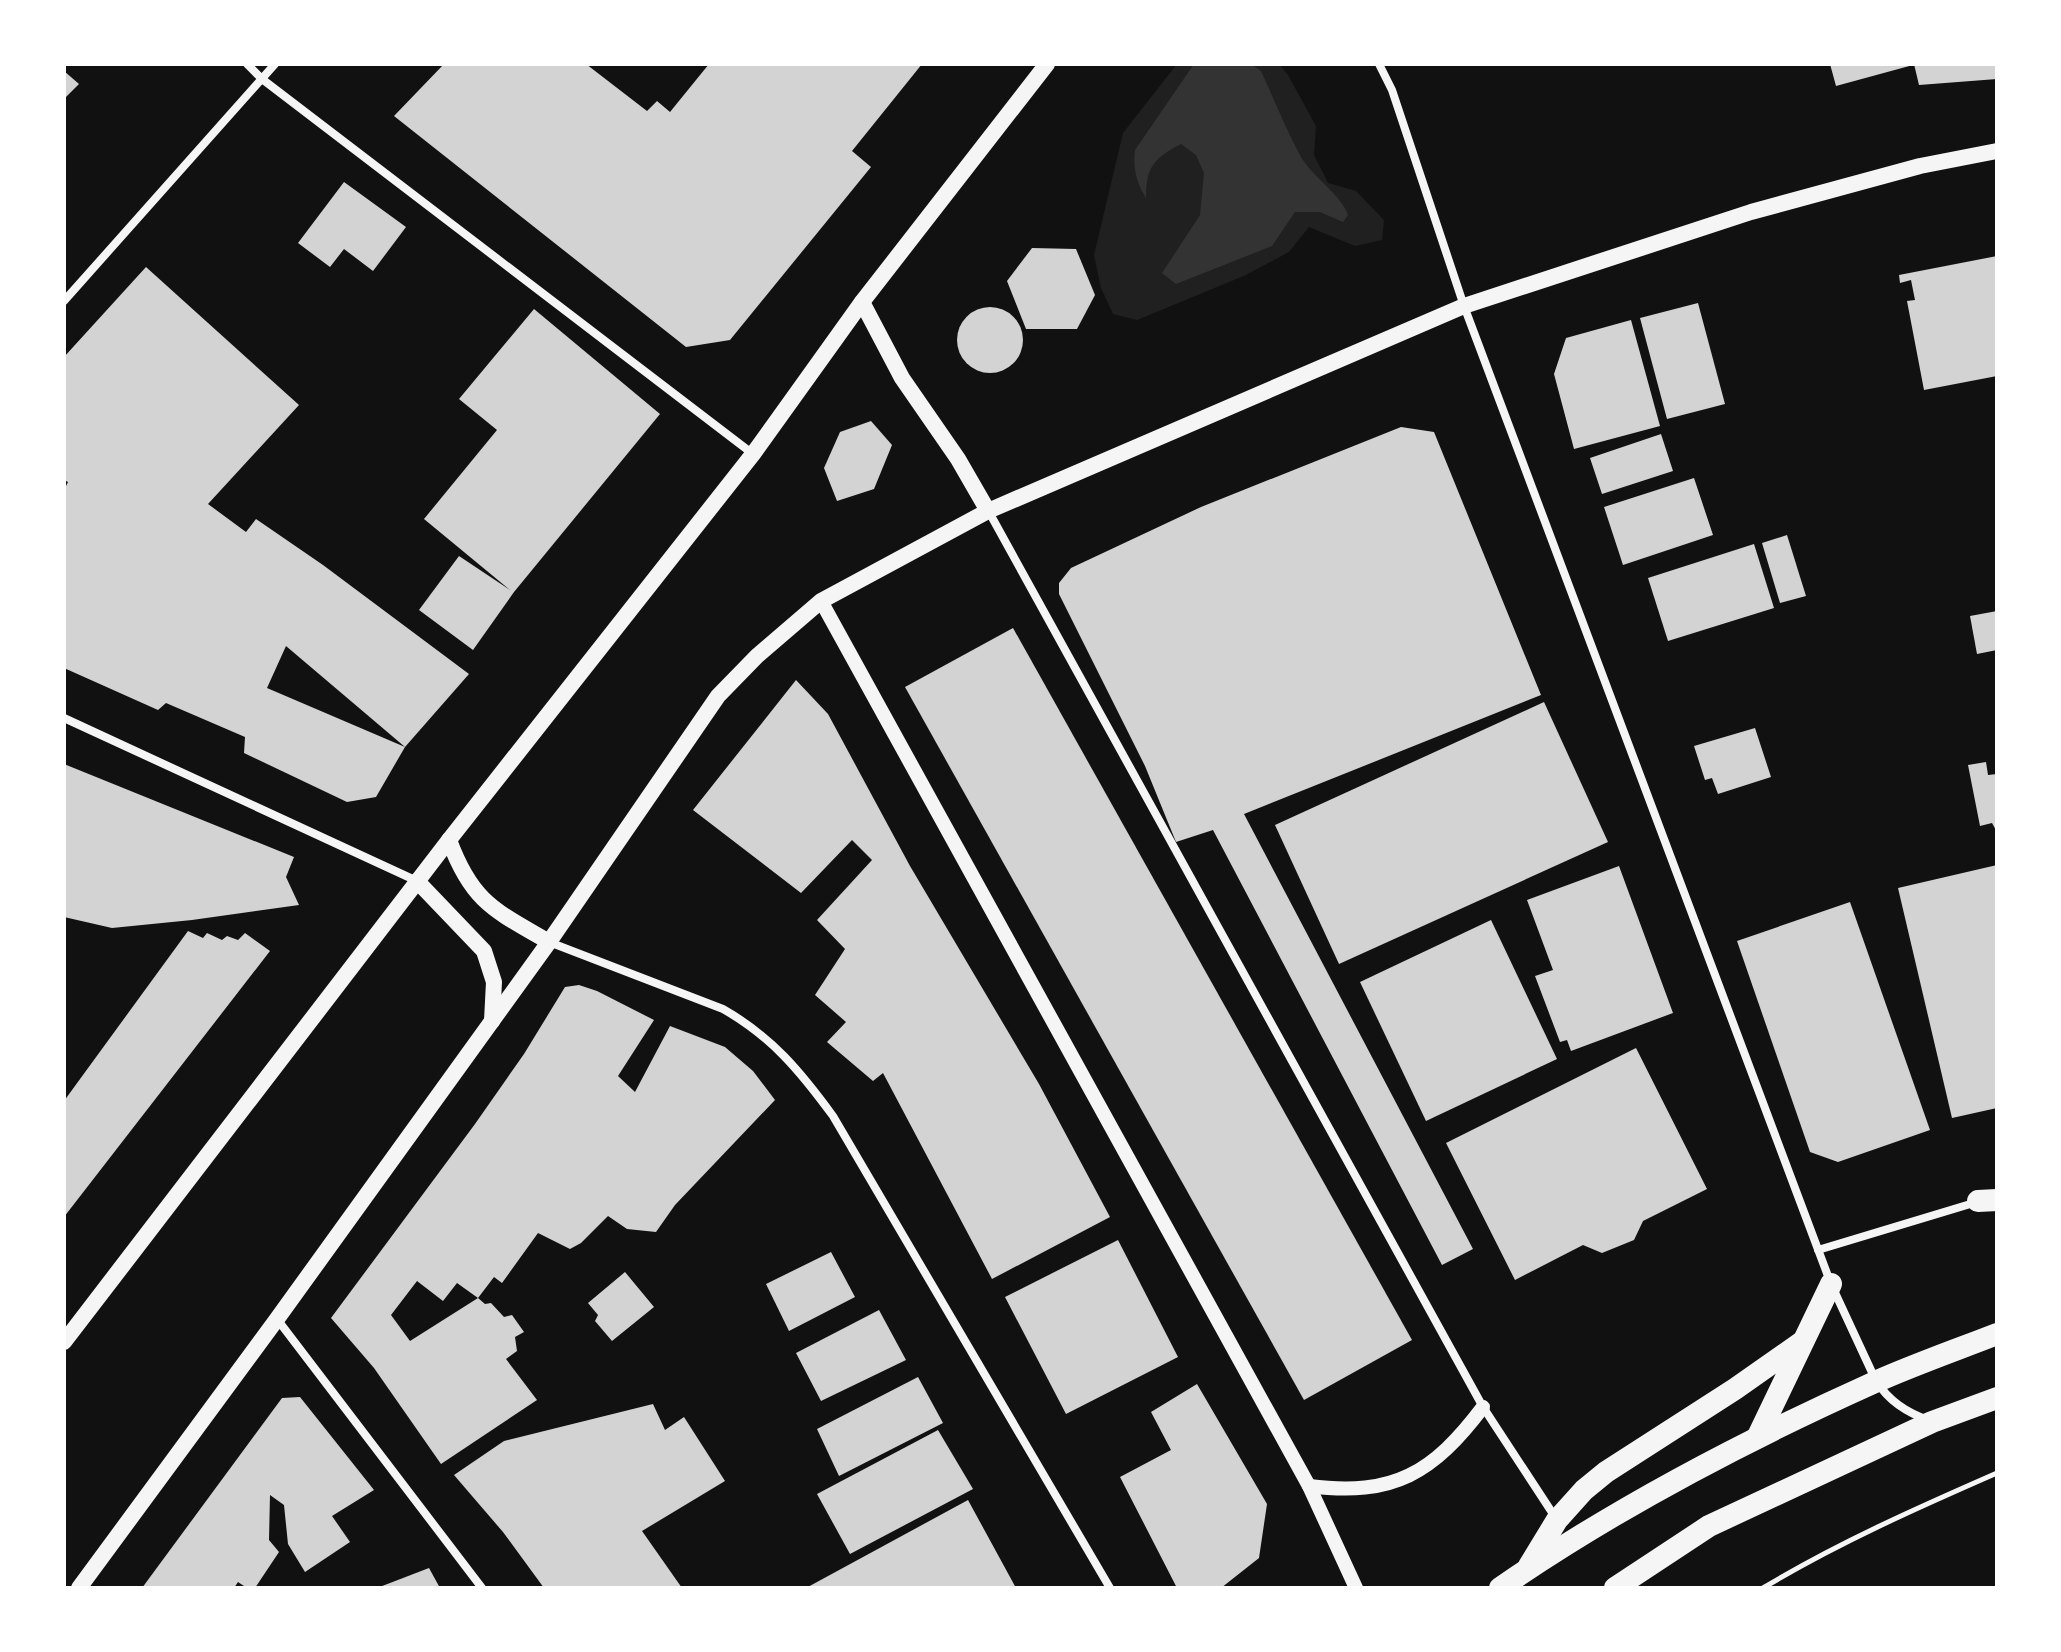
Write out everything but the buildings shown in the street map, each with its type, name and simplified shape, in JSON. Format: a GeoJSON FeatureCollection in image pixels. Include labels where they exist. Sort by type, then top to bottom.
{"type":"FeatureCollection","features":[{"type":"Feature","properties":{"kind":"highway"},"geometry":{"type":"LineString","coordinates":[[1758,1436],[1831,1284]]}},
{"type":"Feature","properties":{"kind":"highway"},"geometry":{"type":"LineString","coordinates":[[1500,1588],[1655,1493],[1758,1436],[1876,1381],[1997,1334]]}},
{"type":"Feature","properties":{"kind":"highway"},"geometry":{"type":"LineString","coordinates":[[1526,1570],[1557,1520],[1584,1490],[1606,1472],[1802,1342]]}},
{"type":"Feature","properties":{"kind":"highway"},"geometry":{"type":"LineString","coordinates":[[1615,1588],[1709,1526],[1932,1422],[1997,1398]]}},
{"type":"Feature","properties":{"kind":"main road"},"geometry":{"type":"LineString","coordinates":[[64,1342],[417,881],[753,454],[862,302],[1047,64]]}},
{"type":"Feature","properties":{"kind":"main road"},"geometry":{"type":"LineString","coordinates":[[79,1588],[492,1022],[718,696],[757,656],[821,601],[988,511],[1464,306],[1751,212],[1920,166],[1997,151]]}},
{"type":"Feature","properties":{"kind":"main road"},"geometry":{"type":"LineString","coordinates":[[862,302],[902,378],[958,459],[988,511]]}},
{"type":"Feature","properties":{"kind":"main road"},"geometry":{"type":"LineString","coordinates":[[449,840],[461,872],[480,896],[503,915],[549,942]]}},
{"type":"Feature","properties":{"kind":"main road"},"geometry":{"type":"LineString","coordinates":[[417,881],[484,951],[494,982],[492,1022]]}},
{"type":"Feature","properties":{"kind":"street"},"geometry":{"type":"LineString","coordinates":[[247,64],[262,79],[753,454]]}},
{"type":"Feature","properties":{"kind":"street"},"geometry":{"type":"LineString","coordinates":[[64,301],[275,64]]}},
{"type":"Feature","properties":{"kind":"street"},"geometry":{"type":"LineString","coordinates":[[1379,64],[1397,104],[1464,306],[1831,1284],[1884,1395],[1932,1422]]}},
{"type":"Feature","properties":{"kind":"street"},"geometry":{"type":"LineString","coordinates":[[988,511],[1483,1407],[1557,1520]]}},
{"type":"Feature","properties":{"kind":"street"},"geometry":{"type":"LineString","coordinates":[[821,601],[1309,1486],[1356,1588]]}},
{"type":"Feature","properties":{"kind":"street"},"geometry":{"type":"LineString","coordinates":[[64,718],[417,881]]}},
{"type":"Feature","properties":{"kind":"street"},"geometry":{"type":"LineString","coordinates":[[549,942],[723,1009],[748,1024],[799,1069],[833,1116],[1110,1588]]}},
{"type":"Feature","properties":{"kind":"street"},"geometry":{"type":"LineString","coordinates":[[1818,1250],[1991,1199]]}},
{"type":"Feature","properties":{"kind":"street"},"geometry":{"type":"LineString","coordinates":[[277,1319],[482,1588]]}},
{"type":"Feature","properties":{"kind":"street"},"geometry":{"type":"LineString","coordinates":[[1309,1486],[1342,1491],[1364,1489],[1406,1478],[1434,1462],[1458,1440],[1483,1407]]}},
{"type":"Feature","properties":{"kind":"path"},"geometry":{"type":"LineString","coordinates":[[1763,1588],[1808,1561],[1880,1525],[1997,1473]]}},
{"type":"Feature","properties":{"kind":"shaded area"},"geometry":{"type":"Polygon","coordinates":[[[1177,64],[1279,64],[1316,126],[1314,155],[1328,183],[1356,191],[1384,220],[1382,240],[1355,246],[1309,227],[1289,252],[1246,275],[1137,320],[1113,314],[1101,288],[1094,255],[1123,133],[1177,64]]]}},
{"type":"Feature","properties":{"kind":"shaded area"},"geometry":{"type":"Polygon","coordinates":[[[1194,64],[1251,64],[1261,71],[1301,157],[1340,201],[1348,215],[1343,222],[1320,212],[1295,212],[1272,246],[1176,284],[1162,273],[1200,215],[1204,173],[1196,155],[1181,144],[1153,165],[1146,198],[1136,175],[1135,150],[1194,64]]]}}]}
